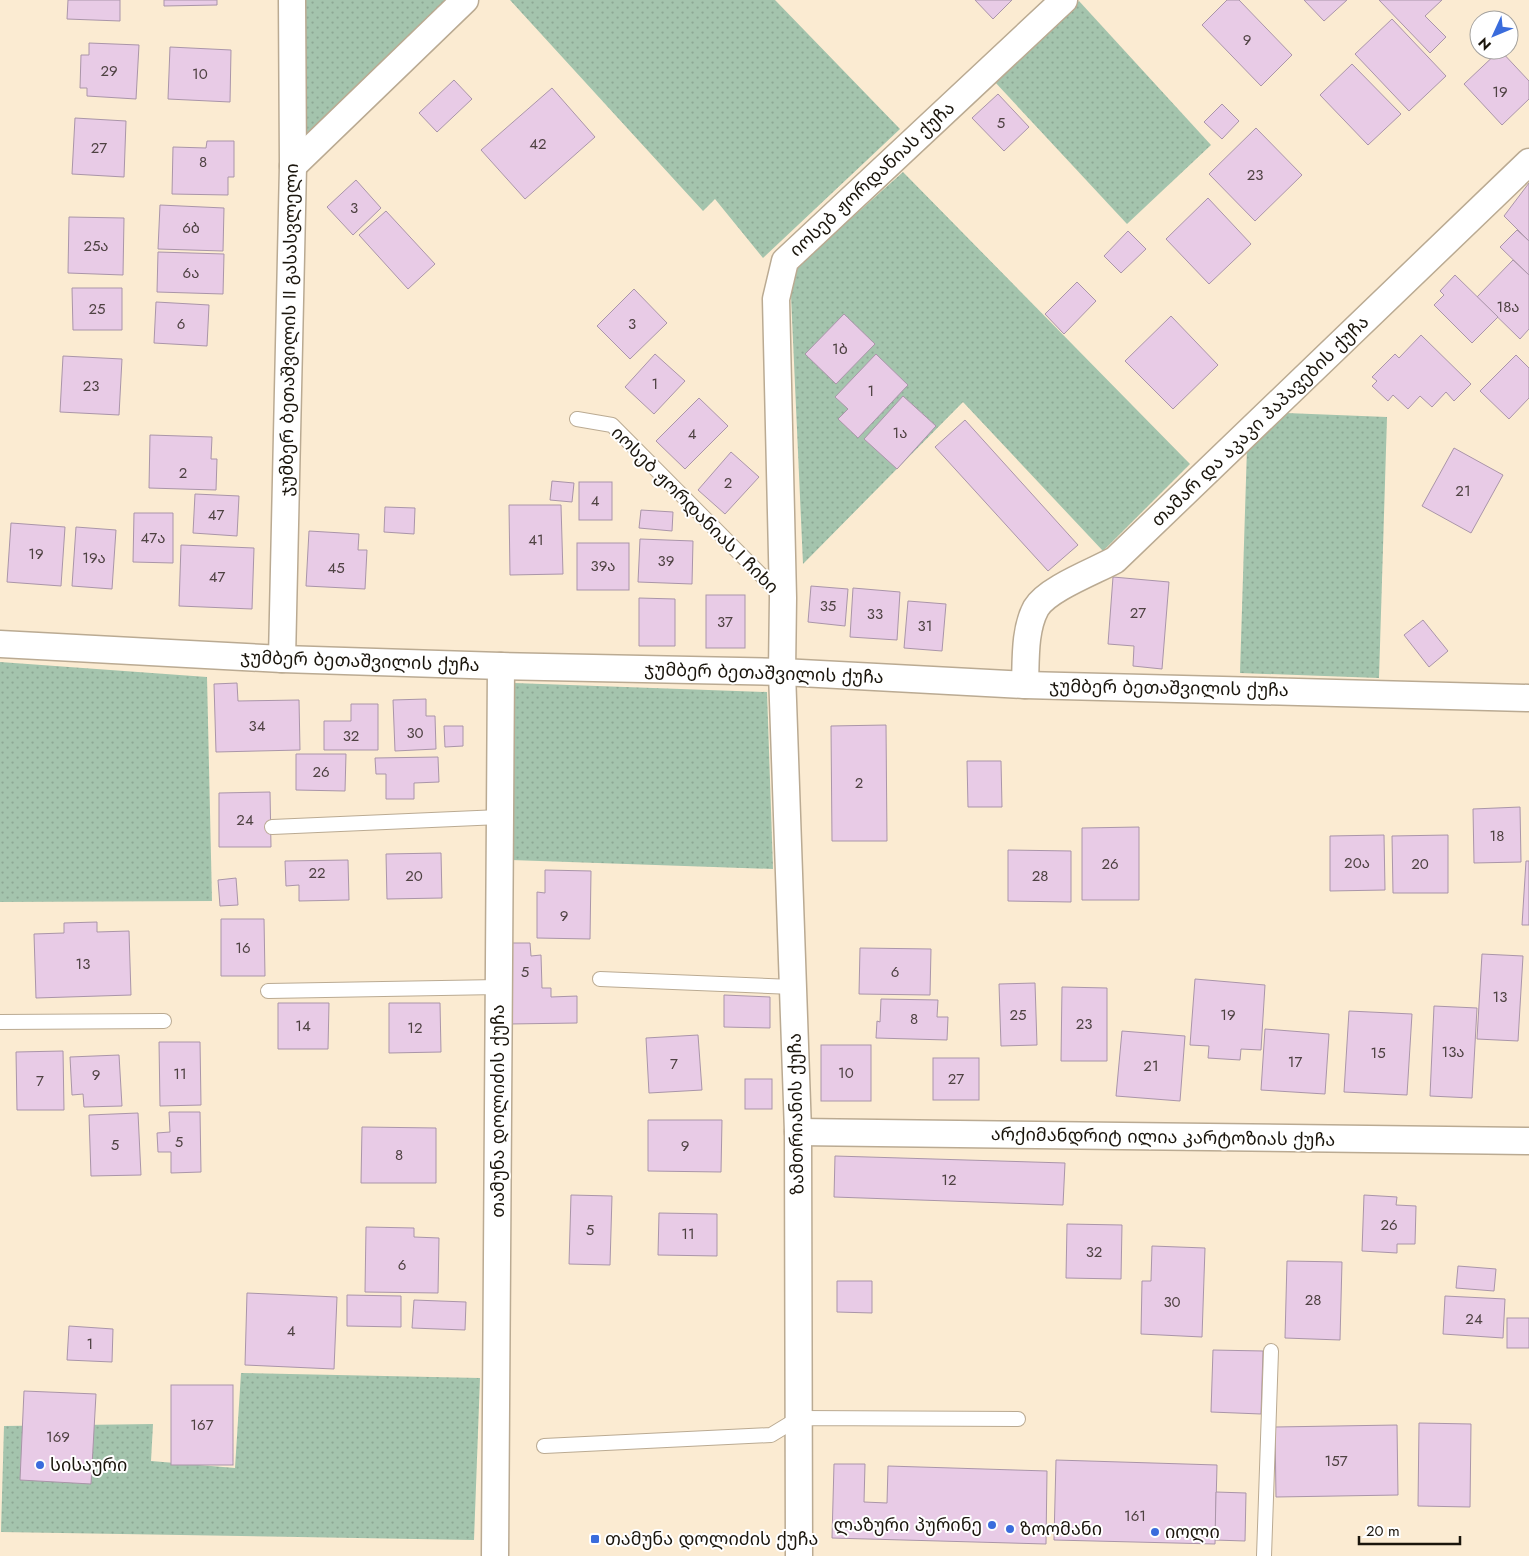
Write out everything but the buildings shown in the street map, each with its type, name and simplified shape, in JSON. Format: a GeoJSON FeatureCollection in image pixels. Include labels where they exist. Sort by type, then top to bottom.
{"type":"FeatureCollection","features":[{"type":"Feature","properties":{"kind":"street","name":"ჯუმბერ ბეთაშვილის II გასასვლელი"},"geometry":{"type":"LineString","coordinates":[[282,659],[293,166],[292,0]]}},
{"type":"Feature","properties":{"kind":"street"},"geometry":{"type":"LineString","coordinates":[[293,166],[466,0]]}},
{"type":"Feature","properties":{"kind":"street","name":"იოსებ ჟორდანიას ქუჩა"},"geometry":{"type":"LineString","coordinates":[[782,672],[783,598],[776,300],[785,261],[1064,0]]}},
{"type":"Feature","properties":{"kind":"street","name":"თამარ და აკაკი პაპავების ქუჩა"},"geometry":{"type":"LineString","coordinates":[[1025,685],[1028,636],[1036,608],[1050,594],[1115,560],[1529,162]]}},
{"type":"Feature","properties":{"kind":"street","name":"ჯუმბერ ბეთაშვილის ქუჩა"},"geometry":{"type":"LineString","coordinates":[[0,644],[282,659],[782,672],[1025,685],[1529,698]]}},
{"type":"Feature","properties":{"kind":"street","name":"თამუნა დოლიძის ქუჩა"},"geometry":{"type":"LineString","coordinates":[[495,1556],[501,666]]}},
{"type":"Feature","properties":{"kind":"street","name":"ზამთრიანის ქუჩა"},"geometry":{"type":"LineString","coordinates":[[782,672],[798,1132],[800,1556]]}},
{"type":"Feature","properties":{"kind":"street","name":"არქიმანდრიტ ილია კარტოზიას ქუჩა"},"geometry":{"type":"LineString","coordinates":[[798,1132],[1529,1141]]}},
{"type":"Feature","properties":{"kind":"lane","name":"იოსებ ჟორდანიას I ჩიხი"},"geometry":{"type":"LineString","coordinates":[[577,419],[612,425],[783,598]]}},
{"type":"Feature","properties":{"kind":"lane"},"geometry":{"type":"LineString","coordinates":[[272,826],[500,817]]}},
{"type":"Feature","properties":{"kind":"lane"},"geometry":{"type":"LineString","coordinates":[[600,979],[793,987]]}},
{"type":"Feature","properties":{"kind":"lane"},"geometry":{"type":"LineString","coordinates":[[268,991],[499,987]]}},
{"type":"Feature","properties":{"kind":"lane"},"geometry":{"type":"LineString","coordinates":[[0,1022],[164,1021]]}},
{"type":"Feature","properties":{"kind":"lane"},"geometry":{"type":"LineString","coordinates":[[1264,1556],[1270,1351]]}},
{"type":"Feature","properties":{"kind":"lane"},"geometry":{"type":"LineString","coordinates":[[544,1446],[771,1435],[799,1418],[1018,1419]]}},
{"type":"Feature","properties":{"kind":"green space"},"geometry":{"type":"Polygon","coordinates":[[[302,0],[449,0],[304,136],[302,0]]]}},
{"type":"Feature","properties":{"kind":"green space"},"geometry":{"type":"Polygon","coordinates":[[[510,0],[775,0],[900,129],[763,258],[715,199],[703,211],[510,0]]]}},
{"type":"Feature","properties":{"kind":"green space"},"geometry":{"type":"Polygon","coordinates":[[[1079,1],[1211,145],[1127,224],[994,81],[1079,1]]]}},
{"type":"Feature","properties":{"kind":"green space"},"geometry":{"type":"Polygon","coordinates":[[[903,172],[1190,464],[1103,551],[963,402],[803,564],[790,273],[903,172]]]}},
{"type":"Feature","properties":{"kind":"green space"},"geometry":{"type":"Polygon","coordinates":[[[1286,413],[1387,417],[1379,678],[1240,673],[1247,447],[1286,413]]]}},
{"type":"Feature","properties":{"kind":"green space"},"geometry":{"type":"Polygon","coordinates":[[[0,662],[207,677],[212,901],[0,902],[0,662]]]}},
{"type":"Feature","properties":{"kind":"green space"},"geometry":{"type":"Polygon","coordinates":[[[514,683],[767,692],[773,869],[511,860],[514,683]]]}},
{"type":"Feature","properties":{"kind":"green space"},"geometry":{"type":"Polygon","coordinates":[[[241,1373],[480,1378],[474,1540],[1,1532],[4,1426],[153,1424],[151,1461],[235,1468],[241,1373]]]}},
{"type":"Feature","properties":{"kind":"place","name":"სისაური"},"geometry":{"type":"Point","coordinates":[40,1465]}},
{"type":"Feature","properties":{"kind":"place","name":"ლაზური პურინე"},"geometry":{"type":"Point","coordinates":[992,1525]}},
{"type":"Feature","properties":{"kind":"place","name":"ზოომანი"},"geometry":{"type":"Point","coordinates":[1010,1529]}},
{"type":"Feature","properties":{"kind":"place","name":"იოლი"},"geometry":{"type":"Point","coordinates":[1155,1532]}},
{"type":"Feature","properties":{"kind":"place","name":"თამუნა დოლიძის ქუჩა"},"geometry":{"type":"Point","coordinates":[595,1539]}}]}
